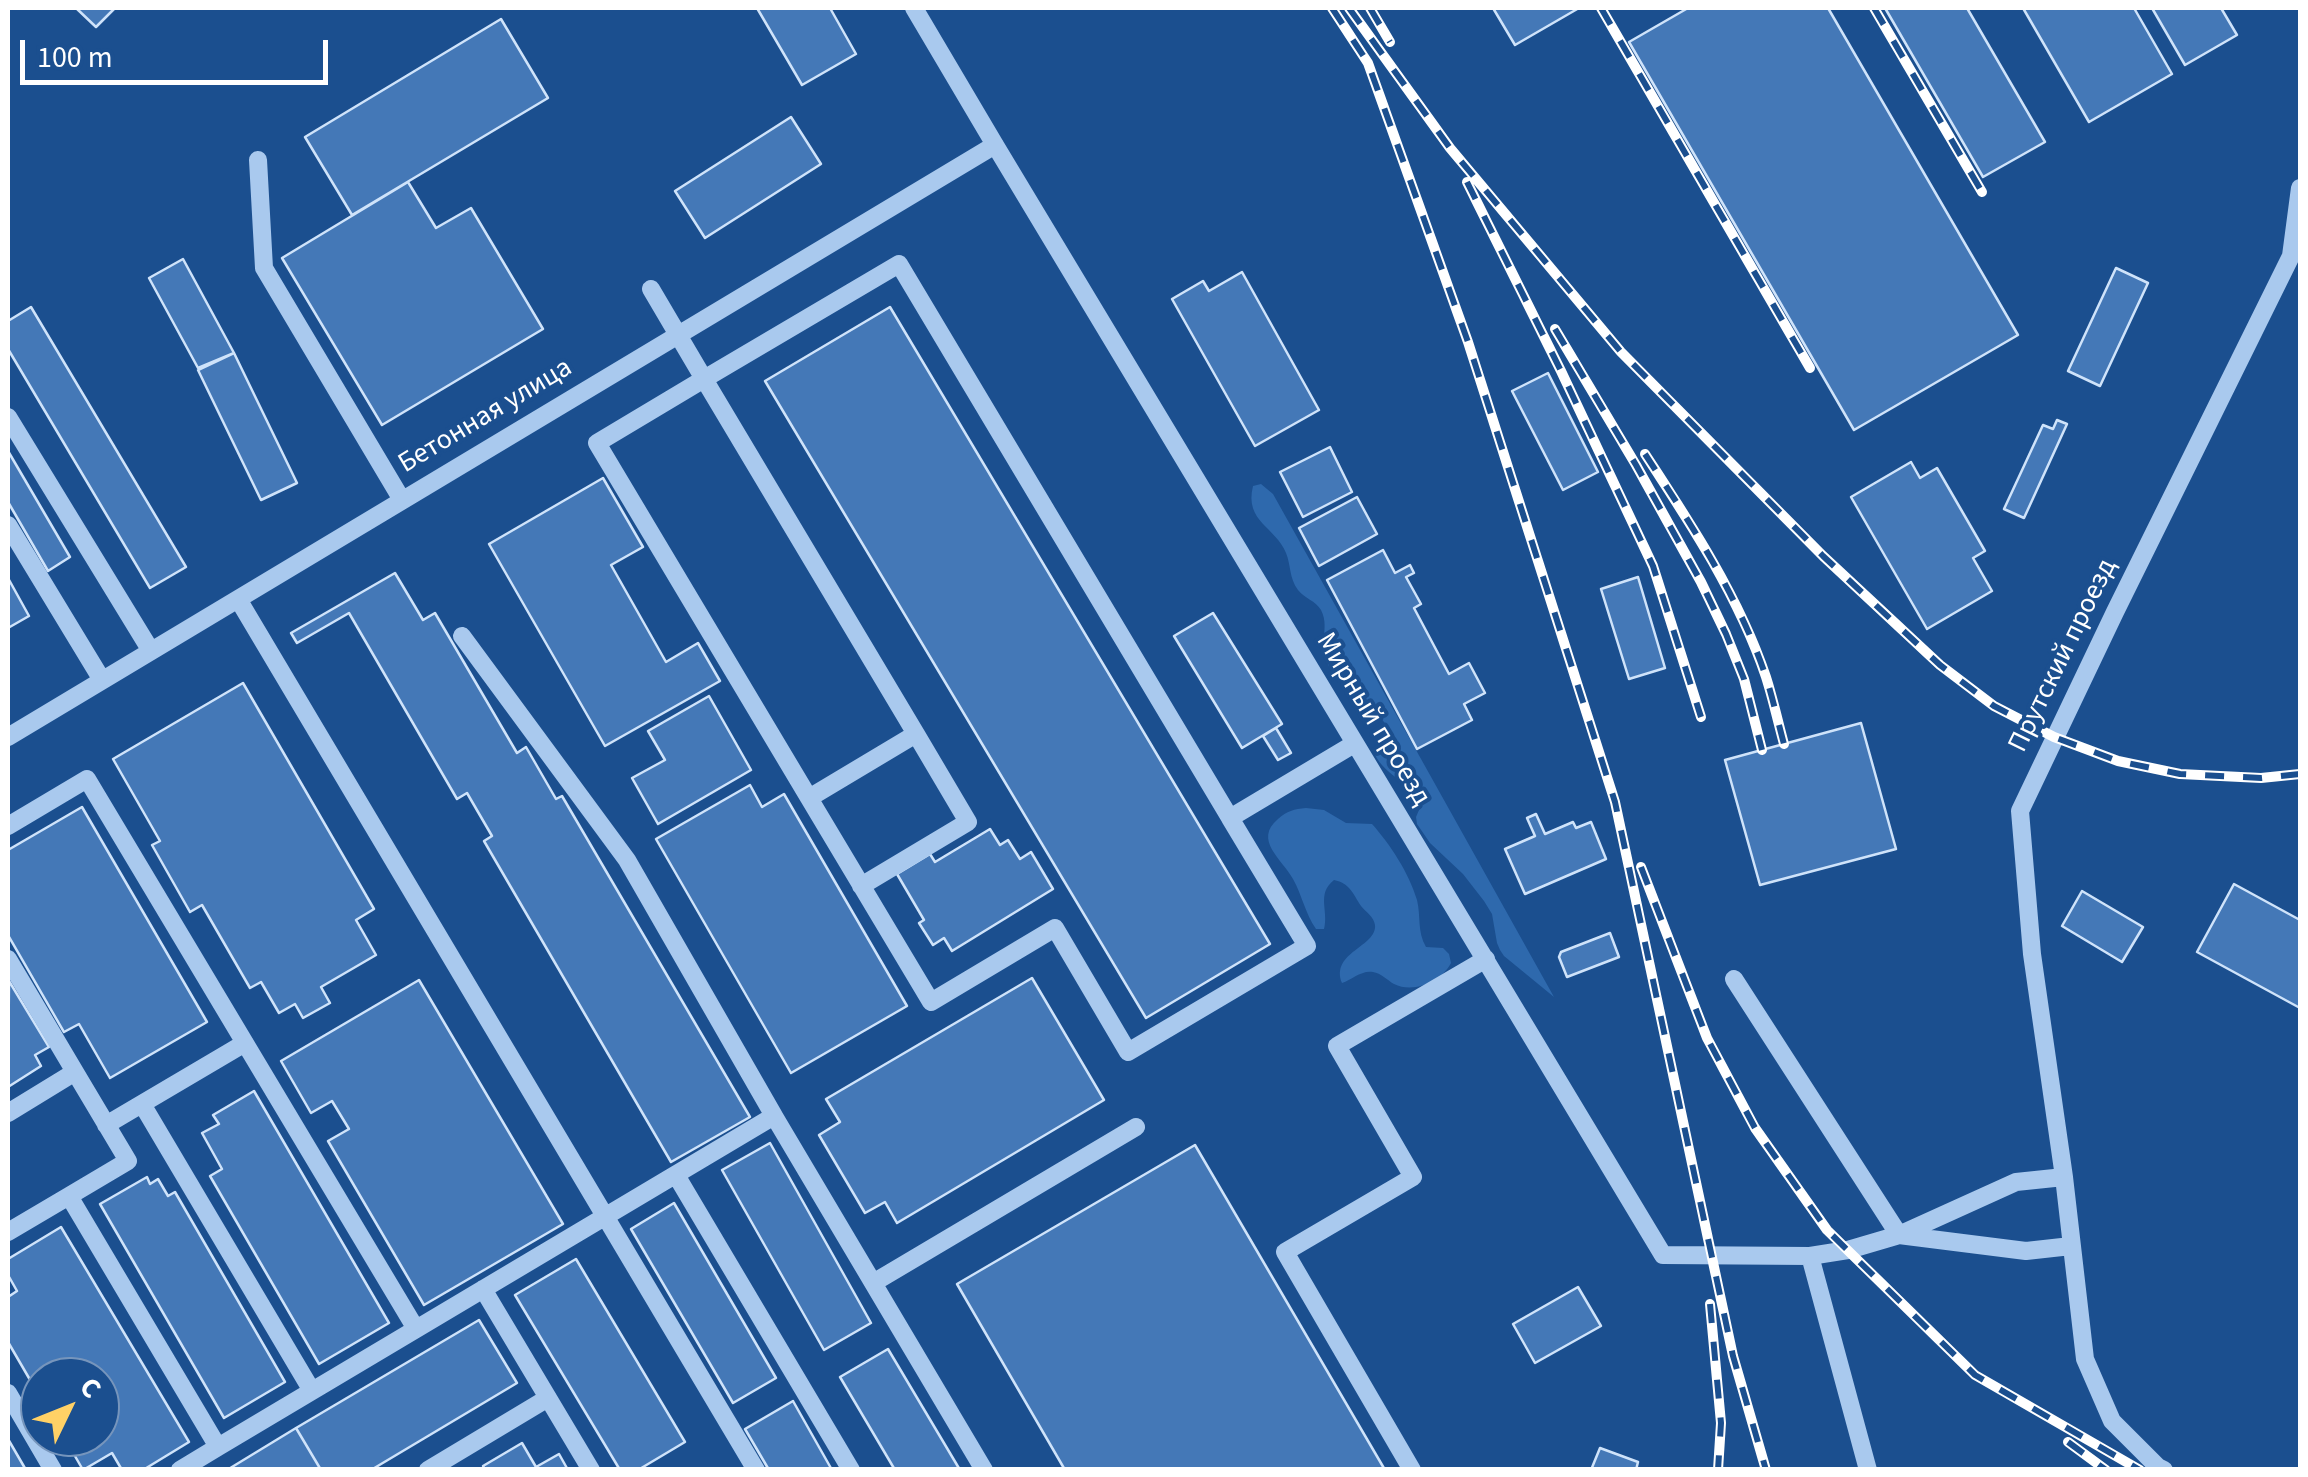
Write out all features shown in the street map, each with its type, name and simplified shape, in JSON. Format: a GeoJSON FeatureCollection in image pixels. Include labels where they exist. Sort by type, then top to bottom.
{"type":"FeatureCollection","features":[{"type":"Feature","properties":{"kind":"street","name":"Мирный проезд"},"geometry":{"type":"LineString","coordinates":[[914,8],[1663,1255],[1810,1256],[1898,1236]]}},
{"type":"Feature","properties":{"kind":"street","name":"Бетонная улица"},"geometry":{"type":"LineString","coordinates":[[8,737],[994,146]]}},
{"type":"Feature","properties":{"kind":"street"},"geometry":{"type":"LineString","coordinates":[[258,160],[264,268],[402,500]]}},
{"type":"Feature","properties":{"kind":"street","name":"Прутский проезд"},"geometry":{"type":"LineString","coordinates":[[2164,1470],[2112,1421],[2084,1359],[2064,1177],[2032,954],[2020,811],[2292,256],[2300,188]]}},
{"type":"Feature","properties":{"kind":"street"},"geometry":{"type":"LineString","coordinates":[[899,264],[1307,946],[1128,1052],[1054,928],[931,1002],[808,798],[597,443],[899,264]]}},
{"type":"Feature","properties":{"kind":"street"},"geometry":{"type":"LineString","coordinates":[[650,290],[968,822],[861,886]]}},
{"type":"Feature","properties":{"kind":"street"},"geometry":{"type":"LineString","coordinates":[[8,417],[151,651]]}},
{"type":"Feature","properties":{"kind":"street"},"geometry":{"type":"LineString","coordinates":[[10,535],[102,680]]}},
{"type":"Feature","properties":{"kind":"street"},"geometry":{"type":"LineString","coordinates":[[238,598],[756,1470]]}},
{"type":"Feature","properties":{"kind":"street"},"geometry":{"type":"LineString","coordinates":[[462,636],[627,860],[984,1470]]}},
{"type":"Feature","properties":{"kind":"street"},"geometry":{"type":"LineString","coordinates":[[808,798],[916,734]]}},
{"type":"Feature","properties":{"kind":"street"},"geometry":{"type":"LineString","coordinates":[[1230,818],[1354,744]]}},
{"type":"Feature","properties":{"kind":"street"},"geometry":{"type":"LineString","coordinates":[[8,826],[87,779],[416,1329]]}},
{"type":"Feature","properties":{"kind":"street"},"geometry":{"type":"LineString","coordinates":[[8,959],[128,1161],[8,1232]]}},
{"type":"Feature","properties":{"kind":"street"},"geometry":{"type":"LineString","coordinates":[[1412,1470],[1285,1252],[1413,1177],[1337,1046],[1486,959]]}},
{"type":"Feature","properties":{"kind":"street"},"geometry":{"type":"LineString","coordinates":[[1734,978],[1898,1236]]}},
{"type":"Feature","properties":{"kind":"street"},"geometry":{"type":"LineString","coordinates":[[106,1125],[245,1043]]}},
{"type":"Feature","properties":{"kind":"street"},"geometry":{"type":"LineString","coordinates":[[8,1112],[75,1072]]}},
{"type":"Feature","properties":{"kind":"street"},"geometry":{"type":"LineString","coordinates":[[142,1104],[312,1390]]}},
{"type":"Feature","properties":{"kind":"street"},"geometry":{"type":"LineString","coordinates":[[180,1470],[774,1116]]}},
{"type":"Feature","properties":{"kind":"street"},"geometry":{"type":"LineString","coordinates":[[873,1283],[1136,1127]]}},
{"type":"Feature","properties":{"kind":"street"},"geometry":{"type":"LineString","coordinates":[[676,1175],[851,1470]]}},
{"type":"Feature","properties":{"kind":"street"},"geometry":{"type":"LineString","coordinates":[[1898,1236],[2016,1182],[2064,1177]]}},
{"type":"Feature","properties":{"kind":"street"},"geometry":{"type":"LineString","coordinates":[[69,1196],[218,1447]]}},
{"type":"Feature","properties":{"kind":"street"},"geometry":{"type":"LineString","coordinates":[[1898,1236],[2026,1252],[2071,1246]]}},
{"type":"Feature","properties":{"kind":"street"},"geometry":{"type":"LineString","coordinates":[[1810,1256],[1868,1470]]}},
{"type":"Feature","properties":{"kind":"street"},"geometry":{"type":"LineString","coordinates":[[484,1289],[591,1470]]}},
{"type":"Feature","properties":{"kind":"street"},"geometry":{"type":"LineString","coordinates":[[8,1393],[53,1470]]}},
{"type":"Feature","properties":{"kind":"street"},"geometry":{"type":"LineString","coordinates":[[441,1466],[548,1398]]}},
{"type":"Feature","properties":{"kind":"shaded area"},"geometry":{"type":"Polygon","coordinates":[[[1261,484],[1273,494],[1554,997],[1504,956],[1497,943],[1492,914],[1484,901],[1417,824],[1422,803],[1377,758],[1373,750],[1388,747],[1391,733],[1329,666],[1321,610],[1298,590],[1281,544],[1253,508],[1253,486],[1261,484]]]}},
{"type":"Feature","properties":{"kind":"shaded area"},"geometry":{"type":"Polygon","coordinates":[[[1306,808],[1324,810],[1346,823],[1372,824],[1379,832],[1414,890],[1426,947],[1443,948],[1449,954],[1451,963],[1441,975],[1427,984],[1410,987],[1394,984],[1373,972],[1342,983],[1342,964],[1369,939],[1375,925],[1350,890],[1334,880],[1324,897],[1324,929],[1316,929],[1312,923],[1293,879],[1272,849],[1268,834],[1281,816],[1306,808]]]}},
{"type":"Feature","properties":{"kind":"building"},"geometry":{"type":"Polygon","coordinates":[[[76,8],[115,8],[96,27],[76,8]]]}},
{"type":"Feature","properties":{"kind":"building"},"geometry":{"type":"Polygon","coordinates":[[[757,8],[830,8],[856,54],[802,85],[757,8]]]}},
{"type":"Feature","properties":{"kind":"building"},"geometry":{"type":"Polygon","coordinates":[[[1493,8],[1579,8],[1515,45],[1493,8]]]}},
{"type":"Feature","properties":{"kind":"building"},"geometry":{"type":"Polygon","coordinates":[[[1688,8],[1828,8],[2018,335],[1854,430],[1629,42],[1688,8]]]}},
{"type":"Feature","properties":{"kind":"building"},"geometry":{"type":"Polygon","coordinates":[[[1885,8],[1967,8],[2045,142],[1983,177],[1885,8]]]}},
{"type":"Feature","properties":{"kind":"building"},"geometry":{"type":"Polygon","coordinates":[[[2023,8],[2134,8],[2172,74],[2089,122],[2023,8]]]}},
{"type":"Feature","properties":{"kind":"building"},"geometry":{"type":"Polygon","coordinates":[[[2152,8],[2221,8],[2237,35],[2185,65],[2152,8]]]}},
{"type":"Feature","properties":{"kind":"building"},"geometry":{"type":"Polygon","coordinates":[[[501,19],[548,98],[352,215],[305,137],[501,19]]]}},
{"type":"Feature","properties":{"kind":"building"},"geometry":{"type":"Polygon","coordinates":[[[791,117],[821,164],[705,238],[675,191],[791,117]]]}},
{"type":"Feature","properties":{"kind":"building"},"geometry":{"type":"Polygon","coordinates":[[[408,182],[436,228],[471,208],[543,329],[382,425],[282,258],[408,182]]]}},
{"type":"Feature","properties":{"kind":"building"},"geometry":{"type":"Polygon","coordinates":[[[183,259],[234,353],[198,368],[149,278],[183,259]]]}},
{"type":"Feature","properties":{"kind":"building"},"geometry":{"type":"Polygon","coordinates":[[[2116,268],[2148,283],[2100,386],[2068,371],[2116,268]]]}},
{"type":"Feature","properties":{"kind":"building"},"geometry":{"type":"Polygon","coordinates":[[[1242,272],[1319,410],[1255,446],[1172,299],[1203,281],[1209,291],[1242,272]]]}},
{"type":"Feature","properties":{"kind":"building"},"geometry":{"type":"Polygon","coordinates":[[[31,307],[186,567],[150,588],[8,349],[8,321],[31,307]]]}},
{"type":"Feature","properties":{"kind":"building"},"geometry":{"type":"Polygon","coordinates":[[[890,307],[1270,944],[1146,1018],[765,381],[890,307]]]}},
{"type":"Feature","properties":{"kind":"building"},"geometry":{"type":"Polygon","coordinates":[[[234,353],[297,483],[261,500],[198,370],[234,353]]]}},
{"type":"Feature","properties":{"kind":"building"},"geometry":{"type":"Polygon","coordinates":[[[1548,373],[1598,472],[1563,490],[1512,391],[1548,373]]]}},
{"type":"Feature","properties":{"kind":"building"},"geometry":{"type":"Polygon","coordinates":[[[2057,420],[2067,424],[2024,518],[2004,509],[2043,425],[2053,429],[2057,420]]]}},
{"type":"Feature","properties":{"kind":"building"},"geometry":{"type":"Polygon","coordinates":[[[1330,447],[1352,492],[1303,517],[1280,472],[1330,447]]]}},
{"type":"Feature","properties":{"kind":"building"},"geometry":{"type":"Polygon","coordinates":[[[8,451],[70,557],[48,571],[8,502],[8,451]]]}},
{"type":"Feature","properties":{"kind":"building"},"geometry":{"type":"Polygon","coordinates":[[[1911,462],[1920,478],[1937,468],[1985,551],[1973,558],[1992,591],[1927,629],[1851,497],[1911,462]]]}},
{"type":"Feature","properties":{"kind":"building"},"geometry":{"type":"Polygon","coordinates":[[[603,478],[643,547],[611,565],[666,662],[698,643],[720,681],[605,746],[489,544],[603,478]]]}},
{"type":"Feature","properties":{"kind":"building"},"geometry":{"type":"Polygon","coordinates":[[[1357,497],[1377,534],[1319,566],[1299,528],[1357,497]]]}},
{"type":"Feature","properties":{"kind":"building"},"geometry":{"type":"Polygon","coordinates":[[[1383,550],[1395,573],[1410,565],[1414,573],[1406,577],[1421,604],[1414,608],[1449,674],[1469,663],[1485,693],[1464,704],[1472,720],[1417,749],[1327,580],[1383,550]]]}},
{"type":"Feature","properties":{"kind":"building"},"geometry":{"type":"Polygon","coordinates":[[[395,573],[423,620],[435,613],[517,753],[526,747],[556,799],[562,796],[750,1117],[671,1162],[484,841],[492,836],[467,793],[457,799],[349,613],[297,643],[291,633],[395,573]]]}},
{"type":"Feature","properties":{"kind":"building"},"geometry":{"type":"Polygon","coordinates":[[[1638,577],[1665,668],[1629,679],[1601,589],[1638,577]]]}},
{"type":"Feature","properties":{"kind":"building"},"geometry":{"type":"Polygon","coordinates":[[[8,578],[29,616],[8,628],[8,578]]]}},
{"type":"Feature","properties":{"kind":"building"},"geometry":{"type":"Polygon","coordinates":[[[1213,613],[1282,724],[1242,748],[1174,636],[1213,613]]]}},
{"type":"Feature","properties":{"kind":"building"},"geometry":{"type":"Polygon","coordinates":[[[243,683],[374,909],[356,920],[376,955],[321,987],[330,1003],[303,1018],[295,1004],[279,1013],[261,982],[250,988],[202,905],[190,912],[152,845],[160,841],[113,759],[243,683]]]}},
{"type":"Feature","properties":{"kind":"building"},"geometry":{"type":"Polygon","coordinates":[[[709,696],[751,770],[658,824],[632,778],[665,760],[648,731],[709,696]]]}},
{"type":"Feature","properties":{"kind":"building"},"geometry":{"type":"Polygon","coordinates":[[[1861,723],[1896,849],[1760,885],[1725,760],[1861,723]]]}},
{"type":"Feature","properties":{"kind":"building"},"geometry":{"type":"Polygon","coordinates":[[[1276,728],[1291,753],[1278,760],[1263,736],[1276,728]]]}},
{"type":"Feature","properties":{"kind":"building"},"geometry":{"type":"Polygon","coordinates":[[[750,785],[762,807],[784,794],[907,1006],[791,1073],[656,839],[750,785]]]}},
{"type":"Feature","properties":{"kind":"building"},"geometry":{"type":"Polygon","coordinates":[[[82,807],[207,1022],[110,1078],[79,1024],[64,1032],[8,935],[8,850],[82,807]]]}},
{"type":"Feature","properties":{"kind":"building"},"geometry":{"type":"Polygon","coordinates":[[[1536,814],[1545,834],[1573,822],[1576,828],[1591,822],[1606,859],[1525,894],[1505,849],[1535,836],[1527,818],[1536,814]]]}},
{"type":"Feature","properties":{"kind":"building"},"geometry":{"type":"Polygon","coordinates":[[[990,829],[1000,845],[1008,840],[1020,859],[1031,852],[1053,889],[952,951],[944,938],[933,945],[919,923],[924,920],[897,874],[930,854],[935,862],[990,829]]]}},
{"type":"Feature","properties":{"kind":"building"},"geometry":{"type":"Polygon","coordinates":[[[2234,884],[2300,920],[2300,1008],[2197,952],[2234,884]]]}},
{"type":"Feature","properties":{"kind":"building"},"geometry":{"type":"Polygon","coordinates":[[[2082,891],[2143,927],[2122,962],[2062,926],[2082,891]]]}},
{"type":"Feature","properties":{"kind":"building"},"geometry":{"type":"Polygon","coordinates":[[[1610,933],[1619,957],[1567,977],[1559,957],[1561,952],[1610,933]]]}},
{"type":"Feature","properties":{"kind":"building"},"geometry":{"type":"Polygon","coordinates":[[[1032,978],[1104,1100],[897,1223],[885,1202],[865,1213],[819,1135],[840,1122],[826,1099],[1032,978]]]}},
{"type":"Feature","properties":{"kind":"building"},"geometry":{"type":"Polygon","coordinates":[[[419,980],[563,1224],[424,1305],[328,1141],[349,1129],[332,1101],[311,1113],[281,1061],[419,980]]]}},
{"type":"Feature","properties":{"kind":"building"},"geometry":{"type":"Polygon","coordinates":[[[9,981],[49,1047],[35,1055],[41,1066],[8,1087],[9,981]]]}},
{"type":"Feature","properties":{"kind":"building"},"geometry":{"type":"Polygon","coordinates":[[[254,1091],[389,1323],[319,1364],[210,1176],[222,1169],[202,1133],[219,1124],[213,1115],[254,1091]]]}},
{"type":"Feature","properties":{"kind":"building"},"geometry":{"type":"Polygon","coordinates":[[[770,1143],[871,1323],[824,1350],[722,1170],[770,1143]]]}},
{"type":"Feature","properties":{"kind":"building"},"geometry":{"type":"Polygon","coordinates":[[[1195,1145],[1385,1470],[1065,1470],[957,1284],[1195,1145]]]}},
{"type":"Feature","properties":{"kind":"building"},"geometry":{"type":"Polygon","coordinates":[[[147,1177],[150,1184],[158,1179],[168,1196],[175,1192],[285,1382],[224,1418],[100,1204],[147,1177]]]}},
{"type":"Feature","properties":{"kind":"building"},"geometry":{"type":"Polygon","coordinates":[[[674,1203],[776,1378],[733,1403],[631,1229],[674,1203]]]}},
{"type":"Feature","properties":{"kind":"building"},"geometry":{"type":"Polygon","coordinates":[[[61,1227],[189,1442],[143,1470],[122,1470],[114,1457],[120,1457],[120,1357],[20,1357],[20,1363],[8,1342],[8,1297],[17,1291],[8,1275],[8,1259],[61,1227]]]}},
{"type":"Feature","properties":{"kind":"building"},"geometry":{"type":"Polygon","coordinates":[[[576,1259],[685,1442],[638,1470],[620,1470],[515,1295],[576,1259]]]}},
{"type":"Feature","properties":{"kind":"building"},"geometry":{"type":"Polygon","coordinates":[[[1578,1287],[1601,1326],[1535,1363],[1513,1324],[1578,1287]]]}},
{"type":"Feature","properties":{"kind":"building"},"geometry":{"type":"Polygon","coordinates":[[[479,1320],[517,1383],[371,1470],[321,1470],[296,1428],[479,1320]]]}},
{"type":"Feature","properties":{"kind":"building"},"geometry":{"type":"Polygon","coordinates":[[[888,1349],[960,1470],[895,1470],[840,1377],[888,1349]]]}},
{"type":"Feature","properties":{"kind":"building"},"geometry":{"type":"Polygon","coordinates":[[[793,1401],[832,1470],[769,1470],[745,1429],[793,1401]]]}},
{"type":"Feature","properties":{"kind":"building"},"geometry":{"type":"Polygon","coordinates":[[[296,1428],[321,1470],[227,1470],[296,1428]]]}},
{"type":"Feature","properties":{"kind":"building"},"geometry":{"type":"Polygon","coordinates":[[[8,1439],[26,1470],[8,1470],[8,1439]]]}},
{"type":"Feature","properties":{"kind":"building"},"geometry":{"type":"Polygon","coordinates":[[[522,1443],[536,1467],[559,1454],[568,1470],[485,1470],[483,1466],[522,1443]]]}},
{"type":"Feature","properties":{"kind":"building"},"geometry":{"type":"Polygon","coordinates":[[[1600,1448],[1638,1462],[1636,1470],[1591,1470],[1600,1448]]]}},
{"type":"Feature","properties":{"kind":"building"},"geometry":{"type":"Polygon","coordinates":[[[76,1457],[105,1457],[83,1470],[76,1457]]]}},
{"type":"Feature","properties":{"kind":"railway"},"geometry":{"type":"LineString","coordinates":[[1332,8],[1368,63],[1468,342],[1615,802],[1733,1356],[1766,1470]]}},
{"type":"Feature","properties":{"kind":"railway"},"geometry":{"type":"LineString","coordinates":[[1349,8],[1450,148],[1621,352],[1823,556],[1940,665],[1994,706],[2054,737],[2118,761],[2180,774],[2261,778],[2300,774]]}},
{"type":"Feature","properties":{"kind":"railway"},"geometry":{"type":"LineString","coordinates":[[1370,8],[1390,42]]}},
{"type":"Feature","properties":{"kind":"railway"},"geometry":{"type":"LineString","coordinates":[[1601,8],[1810,368]]}},
{"type":"Feature","properties":{"kind":"railway"},"geometry":{"type":"LineString","coordinates":[[1874,8],[1982,192]]}},
{"type":"Feature","properties":{"kind":"railway"},"geometry":{"type":"LineString","coordinates":[[1467,182],[1653,566],[1701,717]]}},
{"type":"Feature","properties":{"kind":"railway"},"geometry":{"type":"LineString","coordinates":[[1555,329],[1701,582],[1744,679],[1762,750]]}},
{"type":"Feature","properties":{"kind":"railway"},"geometry":{"type":"LineString","coordinates":[[1645,454],[1696,534],[1742,618],[1766,677],[1784,744]]}},
{"type":"Feature","properties":{"kind":"railway"},"geometry":{"type":"LineString","coordinates":[[1641,867],[1707,1038],[1755,1128],[1827,1230],[1975,1375],[2140,1470]]}},
{"type":"Feature","properties":{"kind":"railway"},"geometry":{"type":"LineString","coordinates":[[1710,1304],[1721,1423],[1718,1470]]}},
{"type":"Feature","properties":{"kind":"railway"},"geometry":{"type":"LineString","coordinates":[[2068,1442],[2106,1470]]}}]}
